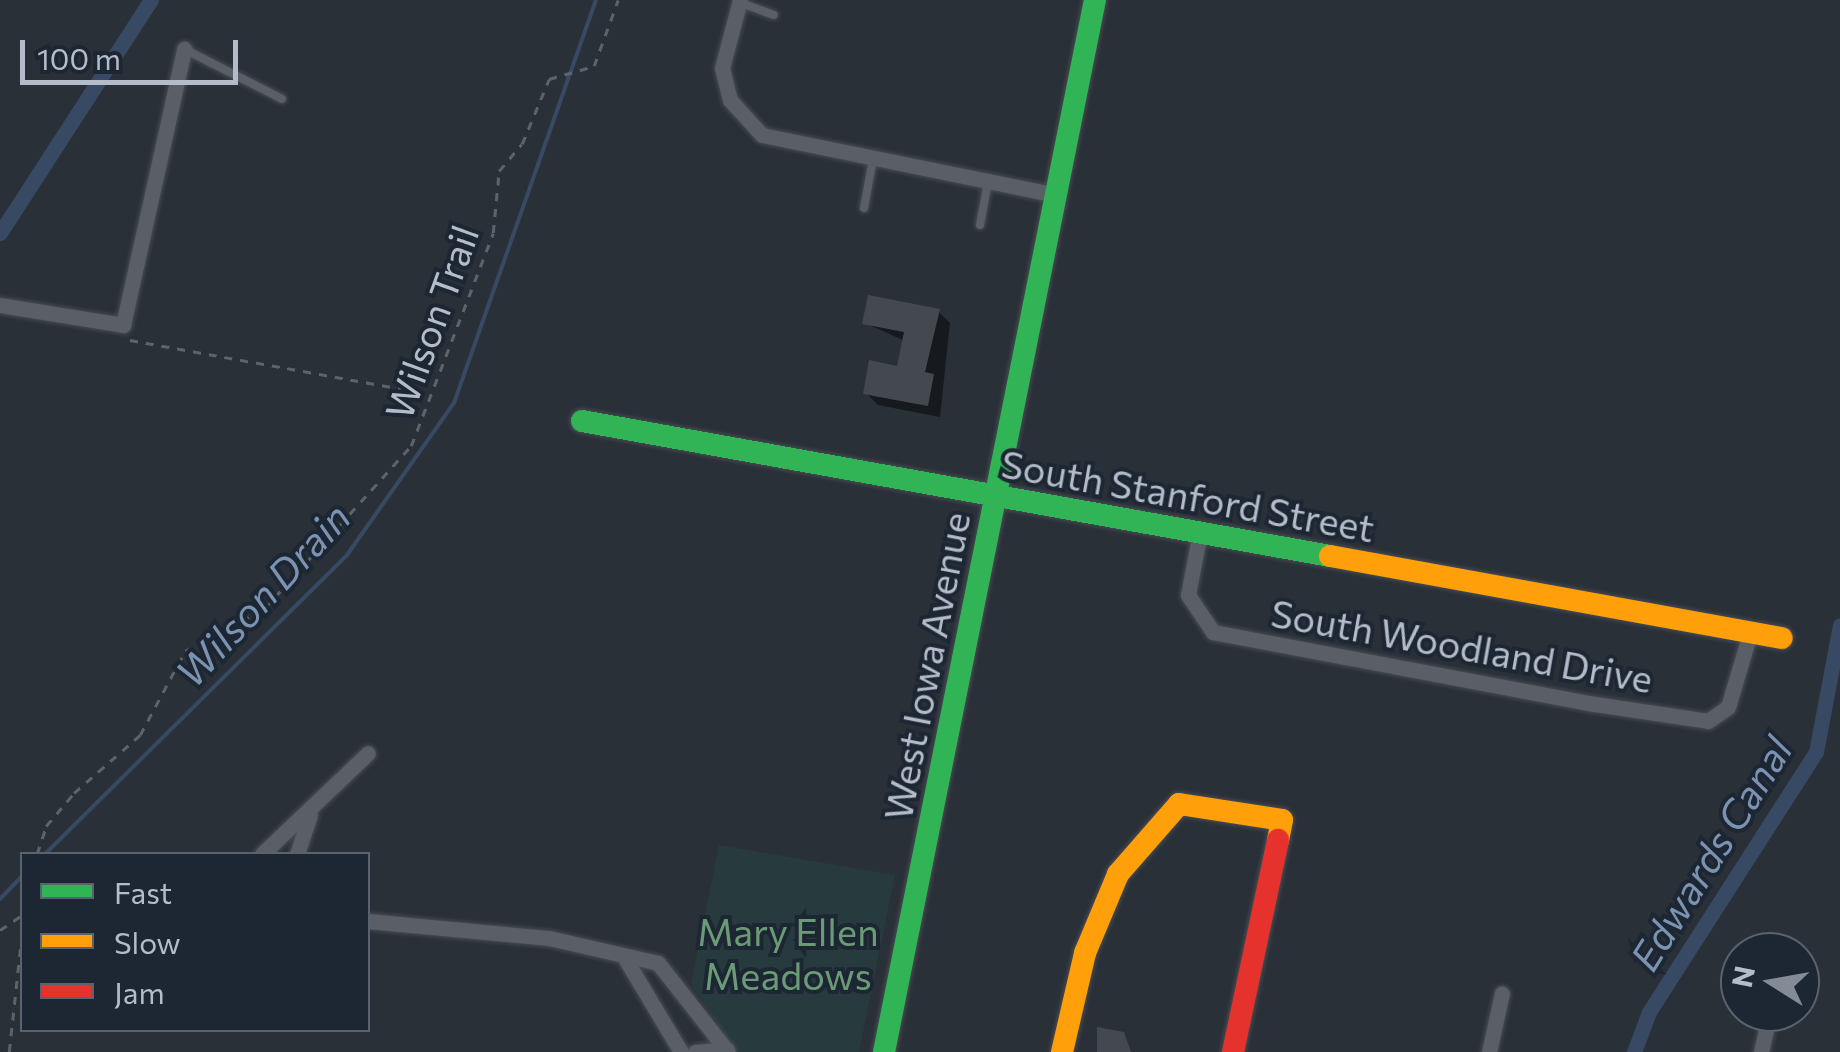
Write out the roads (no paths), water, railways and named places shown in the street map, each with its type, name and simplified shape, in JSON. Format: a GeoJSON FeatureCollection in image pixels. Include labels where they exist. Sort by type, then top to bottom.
{"type":"FeatureCollection","features":[{"type":"Feature","properties":{"kind":"street","name":"West Iowa Avenue"},"geometry":{"type":"LineString","coordinates":[[884,1052],[1095,0]]}},
{"type":"Feature","properties":{"kind":"street"},"geometry":{"type":"LineString","coordinates":[[739,1],[722,68],[745,121],[778,142],[1056,195]]}},
{"type":"Feature","properties":{"kind":"street"},"geometry":{"type":"LineString","coordinates":[[0,304],[124,325],[184,49]]}},
{"type":"Feature","properties":{"kind":"street","name":"South Stanford Street"},"geometry":{"type":"LineString","coordinates":[[582,421],[1782,638]]}},
{"type":"Feature","properties":{"kind":"street","name":"South Woodland Drive"},"geometry":{"type":"LineString","coordinates":[[1200,532],[1188,595],[1214,632],[1588,703],[1708,722],[1728,707],[1750,633]]}},
{"type":"Feature","properties":{"kind":"street"},"geometry":{"type":"LineString","coordinates":[[264,852],[368,753]]}},
{"type":"Feature","properties":{"kind":"street"},"geometry":{"type":"LineString","coordinates":[[298,852],[316,803]]}},
{"type":"Feature","properties":{"kind":"street"},"geometry":{"type":"LineString","coordinates":[[1062,1052],[1085,953],[1118,874],[1147,834],[1179,804],[1282,820],[1233,1052]]}},
{"type":"Feature","properties":{"kind":"street"},"geometry":{"type":"LineString","coordinates":[[370,921],[548,938],[626,960],[658,963],[727,1051]]}},
{"type":"Feature","properties":{"kind":"street"},"geometry":{"type":"LineString","coordinates":[[626,960],[681,1052]]}},
{"type":"Feature","properties":{"kind":"street"},"geometry":{"type":"LineString","coordinates":[[1489,1052],[1502,993]]}},
{"type":"Feature","properties":{"kind":"street"},"geometry":{"type":"LineString","coordinates":[[695,1052],[727,1051]]}},
{"type":"Feature","properties":{"kind":"lane"},"geometry":{"type":"LineString","coordinates":[[739,1],[774,15]]}},
{"type":"Feature","properties":{"kind":"lane"},"geometry":{"type":"LineString","coordinates":[[184,49],[282,100]]}},
{"type":"Feature","properties":{"kind":"lane"},"geometry":{"type":"LineString","coordinates":[[864,208],[873,159]]}},
{"type":"Feature","properties":{"kind":"lane"},"geometry":{"type":"LineString","coordinates":[[980,225],[988,182]]}},
{"type":"Feature","properties":{"kind":"waterway","name":"Edwards Canal"},"geometry":{"type":"LineString","coordinates":[[0,233],[151,0]]}},
{"type":"Feature","properties":{"kind":"waterway","name":"Wilson Drain"},"geometry":{"type":"LineString","coordinates":[[47,852],[347,555],[454,403],[596,0]]}},
{"type":"Feature","properties":{"kind":"waterway","name":"Edwards Canal"},"geometry":{"type":"LineString","coordinates":[[1634,1052],[1649,1012],[1816,752],[1840,625]]}},
{"type":"Feature","properties":{"kind":"waterway","name":"Wilson Drain"},"geometry":{"type":"LineString","coordinates":[[0,899],[20,878]]}},
{"type":"Feature","properties":{"kind":"park label","name":"Mary Ellen Meadows"},"geometry":{"type":"Point","coordinates":[788,953]}}]}
